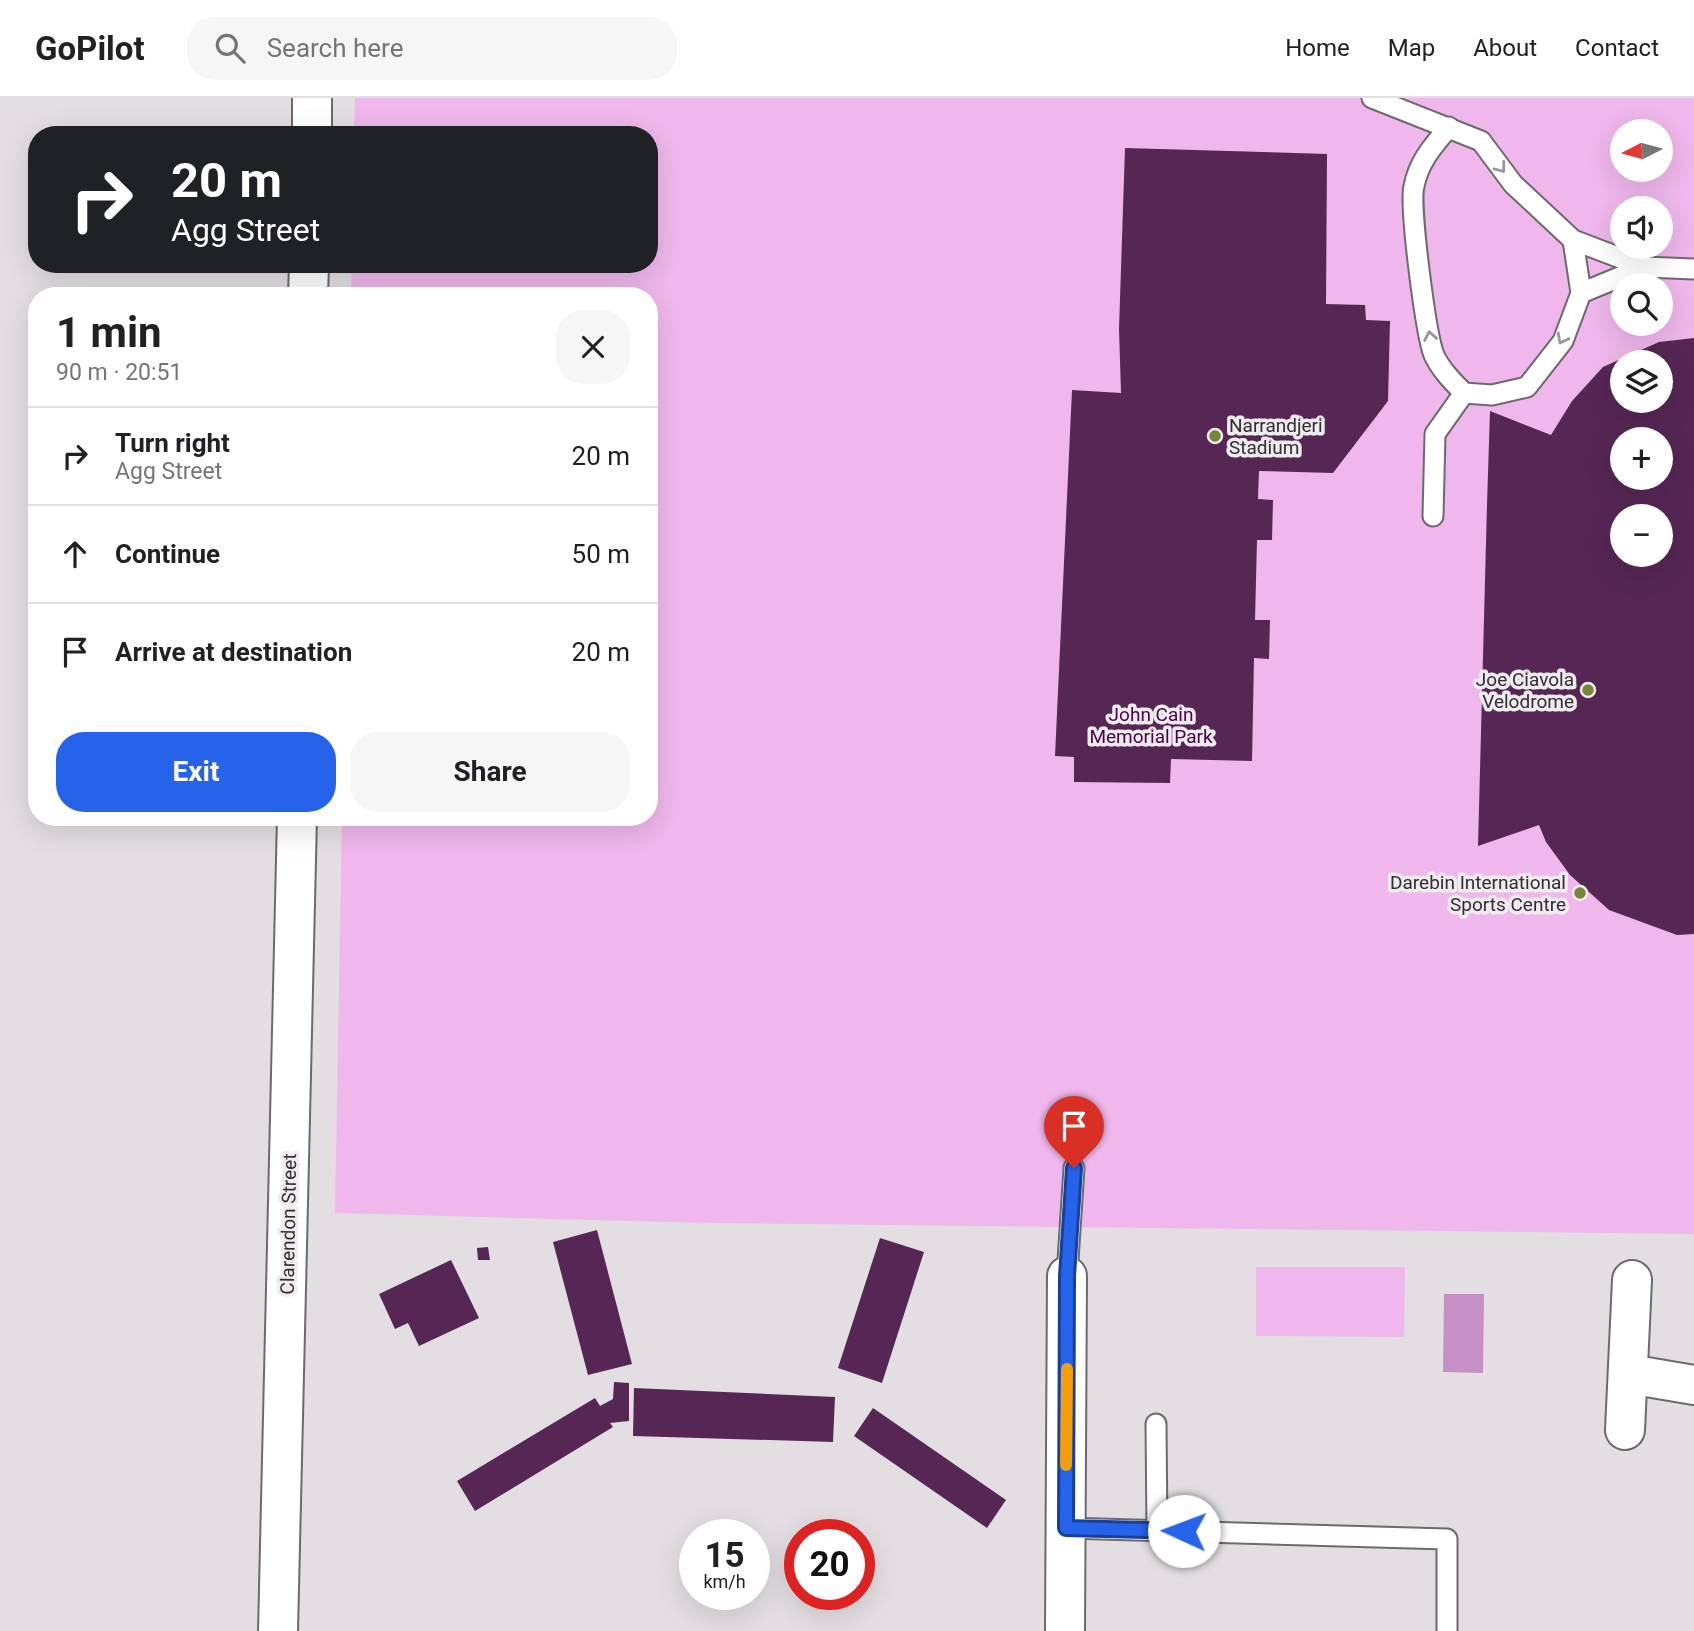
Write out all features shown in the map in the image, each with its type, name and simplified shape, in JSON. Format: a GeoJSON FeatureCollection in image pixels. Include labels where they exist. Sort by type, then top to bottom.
{"type":"FeatureCollection","features":[{"type":"Feature","properties":{"kind":"street"},"geometry":{"type":"LineString","coordinates":[[312,98],[312,126]]}},
{"type":"Feature","properties":{"kind":"street","name":"Clarendon Street"},"geometry":{"type":"LineString","coordinates":[[278,1631],[297,826]]}},
{"type":"Feature","properties":{"kind":"street"},"geometry":{"type":"LineString","coordinates":[[1065,1631],[1067,1276]]}},
{"type":"Feature","properties":{"kind":"street"},"geometry":{"type":"LineString","coordinates":[[1625,1430],[1632,1280]]}},
{"type":"Feature","properties":{"kind":"street"},"geometry":{"type":"LineString","coordinates":[[1629,1374],[1694,1385]]}},
{"type":"Feature","properties":{"kind":"lane"},"geometry":{"type":"LineString","coordinates":[[1372,98],[1481,141],[1513,184],[1573,240],[1644,267],[1694,269]]}},
{"type":"Feature","properties":{"kind":"lane"},"geometry":{"type":"LineString","coordinates":[[1449,127],[1428,152],[1413,189],[1422,289],[1434,355],[1464,393],[1492,395],[1527,387],[1563,341],[1581,293],[1573,240]]}},
{"type":"Feature","properties":{"kind":"lane"},"geometry":{"type":"LineString","coordinates":[[1581,293],[1644,267]]}},
{"type":"Feature","properties":{"kind":"lane"},"geometry":{"type":"LineString","coordinates":[[1433,516],[1435,434],[1464,393]]}},
{"type":"Feature","properties":{"kind":"lane"},"geometry":{"type":"LineString","coordinates":[[1067,1276],[1074,1168]]}},
{"type":"Feature","properties":{"kind":"lane"},"geometry":{"type":"LineString","coordinates":[[1156,1424],[1157,1531]]}},
{"type":"Feature","properties":{"kind":"lane"},"geometry":{"type":"LineString","coordinates":[[1066,1528],[1447,1539],[1447,1631]]}},
{"type":"Feature","properties":{"kind":"green space","name":"John Cain Memorial Park"},"geometry":{"type":"Polygon","coordinates":[[[355,98],[1694,98],[1694,1234],[709,1223],[335,1213],[342,826],[658,826],[658,287],[351,287],[352,273],[658,273],[658,126],[354,126],[355,98]]]}},
{"type":"Feature","properties":{"kind":"green space"},"geometry":{"type":"Polygon","coordinates":[[[1256,1267],[1405,1267],[1404,1337],[1256,1336],[1256,1267]]]}},
{"type":"Feature","properties":{"kind":"shaded area"},"geometry":{"type":"Polygon","coordinates":[[[1444,1294],[1484,1294],[1483,1373],[1443,1372],[1444,1294]]]}},
{"type":"Feature","properties":{"kind":"building","name":"Narrandjeri Stadium"},"geometry":{"type":"Polygon","coordinates":[[[1125,148],[1327,154],[1326,304],[1365,305],[1366,320],[1390,321],[1388,401],[1333,473],[1259,471],[1258,499],[1273,500],[1272,540],[1257,540],[1255,620],[1270,620],[1269,659],[1254,658],[1252,761],[1171,759],[1170,783],[1074,782],[1074,757],[1055,756],[1072,390],[1121,393],[1119,329],[1125,148]]]}},
{"type":"Feature","properties":{"kind":"building","name":"Joe Ciavola Velodrome"},"geometry":{"type":"Polygon","coordinates":[[[1694,338],[1694,934],[1677,935],[1609,910],[1570,875],[1546,842],[1539,825],[1478,846],[1490,411],[1551,435],[1572,401],[1603,367],[1610,364],[1610,413],[1673,413],[1673,350],[1641,350],[1659,342],[1694,338]]]}},
{"type":"Feature","properties":{"kind":"building"},"geometry":{"type":"Polygon","coordinates":[[[597,1230],[632,1364],[588,1375],[553,1242],[597,1230]]]}},
{"type":"Feature","properties":{"kind":"building"},"geometry":{"type":"Polygon","coordinates":[[[880,1238],[924,1252],[882,1383],[838,1368],[880,1238]]]}},
{"type":"Feature","properties":{"kind":"building"},"geometry":{"type":"Polygon","coordinates":[[[488,1247],[490,1260],[478,1260],[477,1248],[488,1247]]]}},
{"type":"Feature","properties":{"kind":"building"},"geometry":{"type":"Polygon","coordinates":[[[451,1260],[479,1318],[419,1346],[408,1323],[395,1329],[379,1294],[451,1260]]]}},
{"type":"Feature","properties":{"kind":"building"},"geometry":{"type":"Polygon","coordinates":[[[614,1382],[629,1383],[629,1421],[610,1423],[613,1427],[475,1511],[457,1481],[595,1398],[600,1406],[613,1399],[614,1382]]]}},
{"type":"Feature","properties":{"kind":"building"},"geometry":{"type":"Polygon","coordinates":[[[634,1388],[835,1397],[833,1442],[633,1436],[634,1388]]]}},
{"type":"Feature","properties":{"kind":"building"},"geometry":{"type":"Polygon","coordinates":[[[873,1408],[1006,1500],[987,1528],[854,1436],[873,1408]]]}},
{"type":"Feature","properties":{"kind":"slow traffic"},"geometry":{"type":"LineString","coordinates":[[1066,1465],[1067,1369]]}},
{"type":"Feature","properties":{"kind":"place","name":"Narrandjeri Stadium"},"geometry":{"type":"Point","coordinates":[1215,436]}},
{"type":"Feature","properties":{"kind":"place","name":"Joe Ciavola Velodrome"},"geometry":{"type":"Point","coordinates":[1588,690]}},
{"type":"Feature","properties":{"kind":"place","name":"Darebin International Sports Centre"},"geometry":{"type":"Point","coordinates":[1580,893]}},
{"type":"Feature","properties":{"kind":"route"},"geometry":{"type":"LineString","coordinates":[[1074,1168],[1067,1276],[1066,1528],[1184,1531]]}}]}
